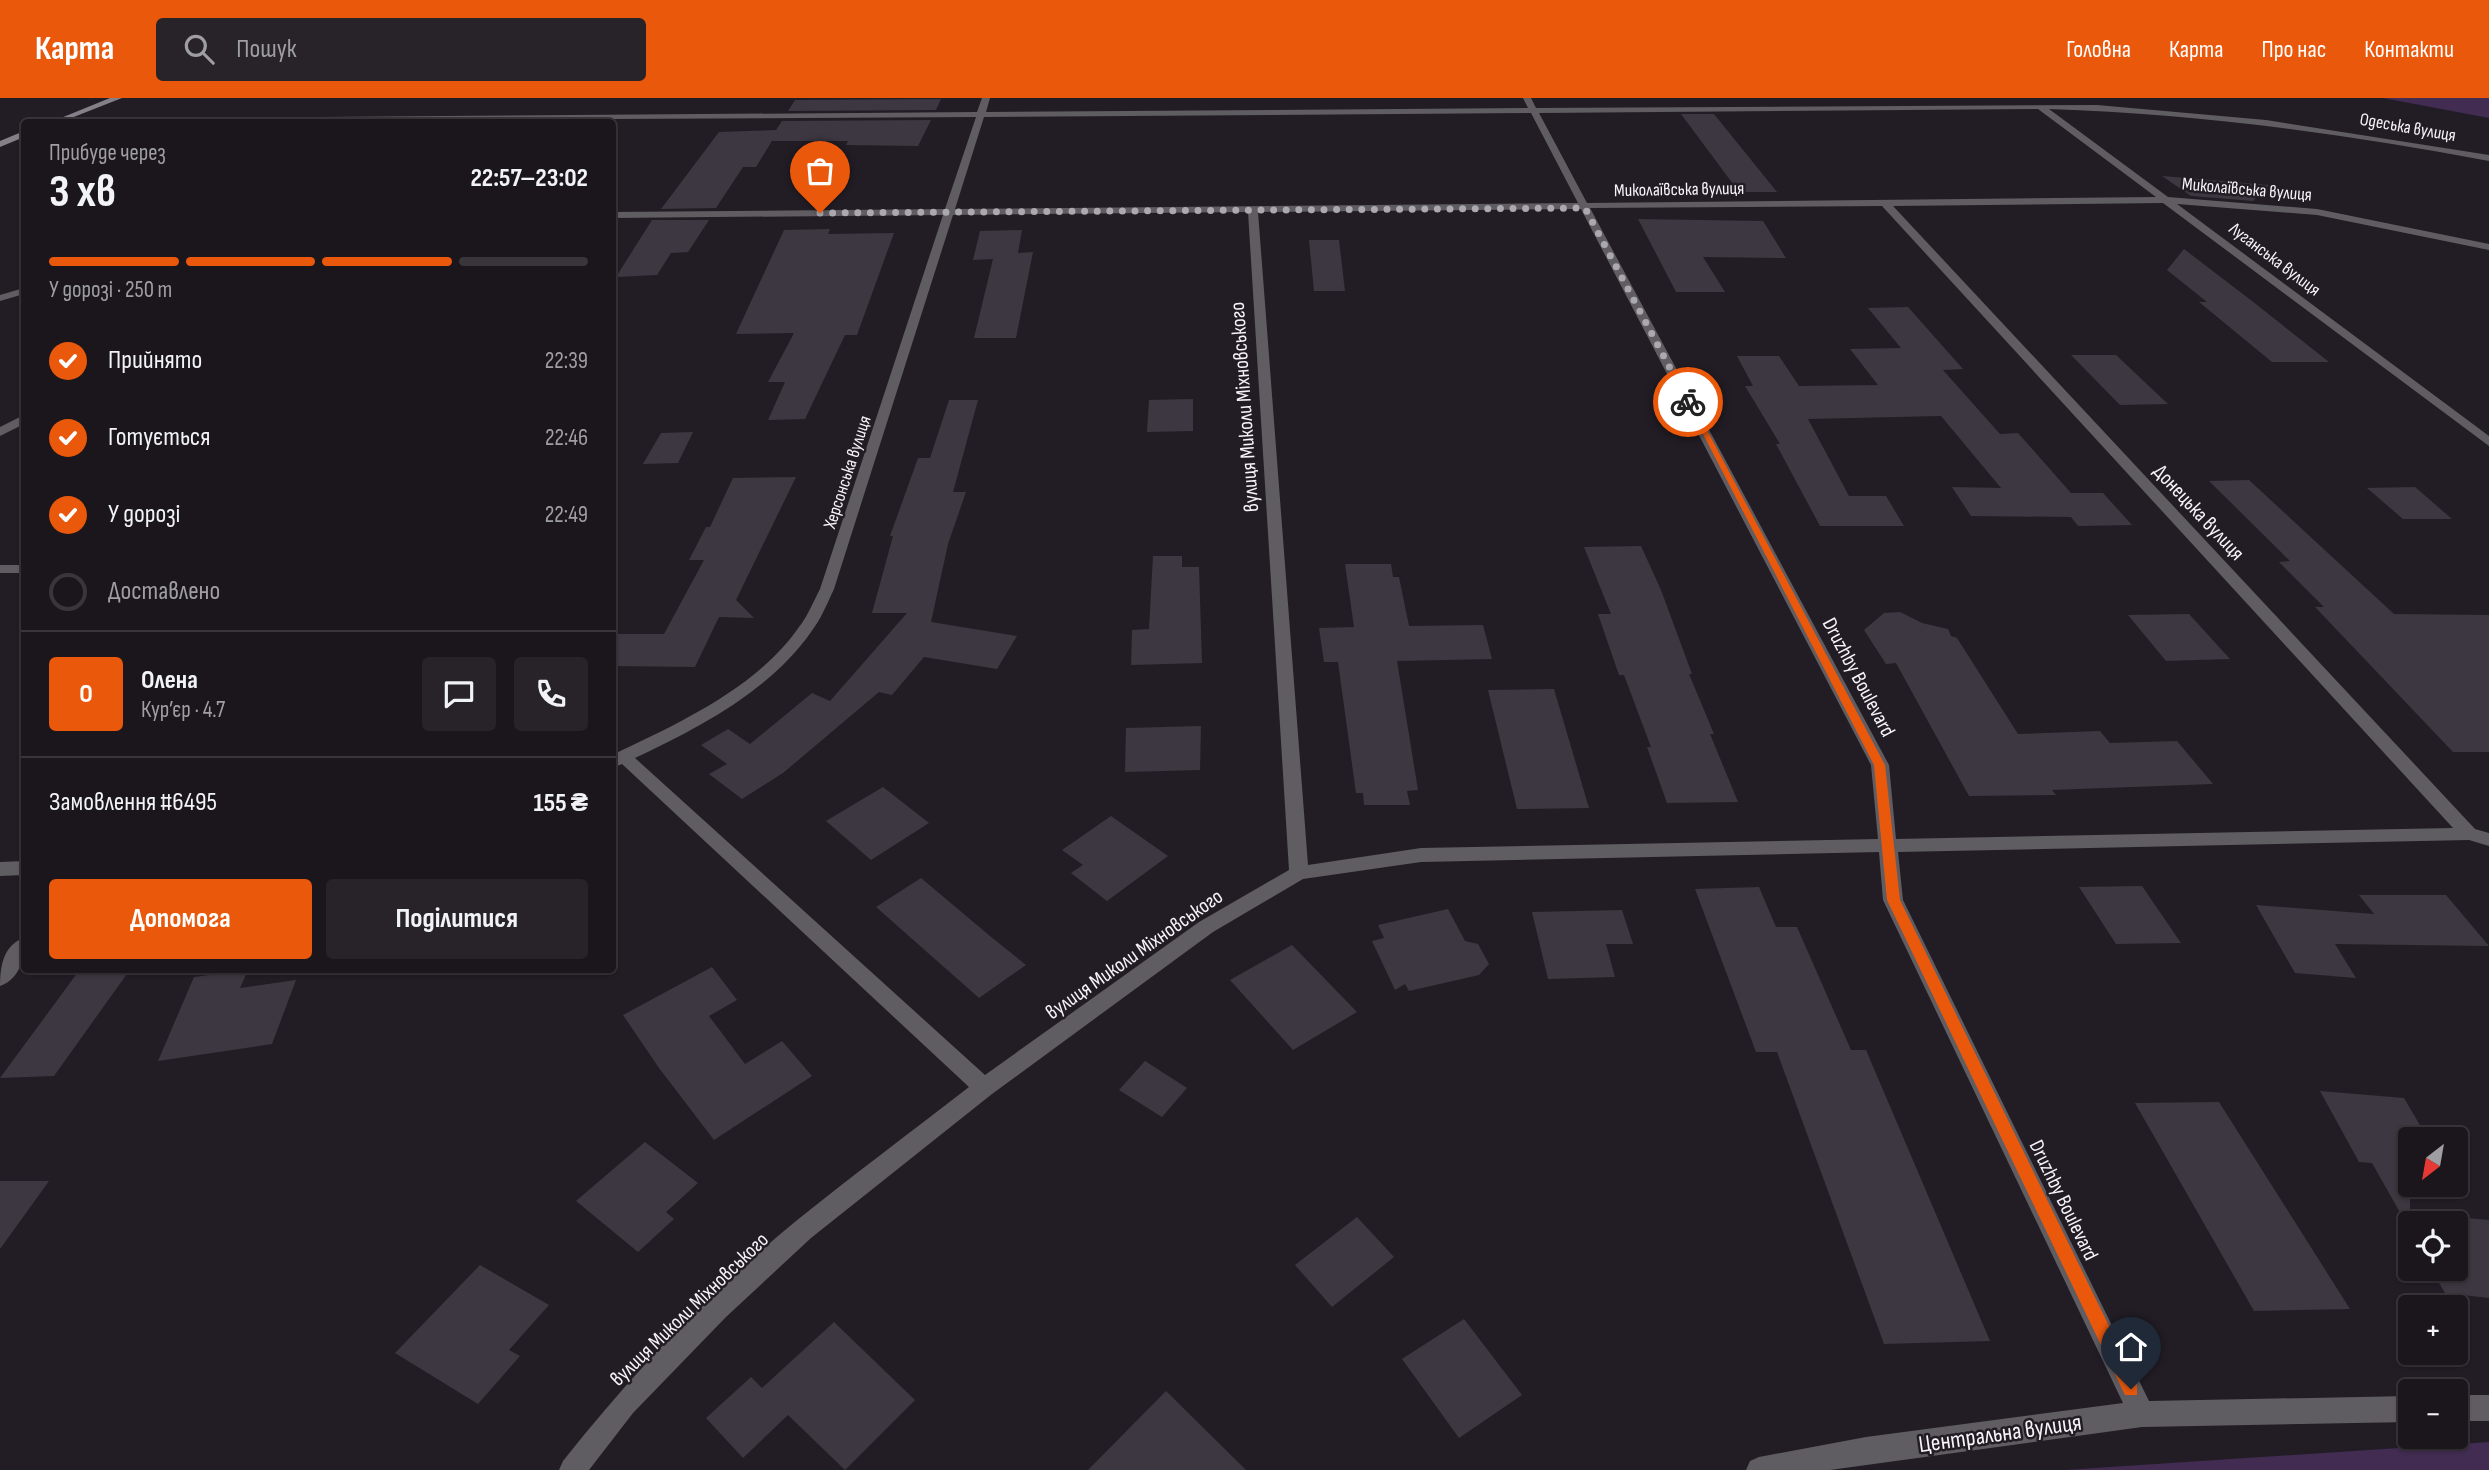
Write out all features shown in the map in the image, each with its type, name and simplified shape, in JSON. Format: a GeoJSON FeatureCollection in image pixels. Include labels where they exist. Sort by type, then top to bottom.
{"type":"FeatureCollection","features":[{"type":"Feature","properties":{"kind":"main road"},"geometry":{"type":"LineString","coordinates":[[63,119],[118,98]]}},
{"type":"Feature","properties":{"kind":"main road"},"geometry":{"type":"LineString","coordinates":[[0,144],[21,135]]}},
{"type":"Feature","properties":{"kind":"street","name":"Херсонська вулиця"},"geometry":{"type":"LineString","coordinates":[[618,759],[705,712],[766,672],[805,630],[827,589],[986,98]]}},
{"type":"Feature","properties":{"kind":"street","name":"Одеська вулиця"},"geometry":{"type":"LineString","coordinates":[[451,119],[980,115],[1531,105],[2040,106],[2178,112],[2253,119],[2489,158]]}},
{"type":"Feature","properties":{"kind":"street","name":"Druzhby Boulevard"},"geometry":{"type":"LineString","coordinates":[[1531,105],[1880,765],[1893,900],[2143,1414]]}},
{"type":"Feature","properties":{"kind":"street","name":"Луганська вулиця"},"geometry":{"type":"LineString","coordinates":[[2040,106],[2489,442]]}},
{"type":"Feature","properties":{"kind":"street","name":"Миколаївська вулиця"},"geometry":{"type":"LineString","coordinates":[[616,215],[1585,208],[2166,200],[2317,212],[2489,247]]}},
{"type":"Feature","properties":{"kind":"street","name":"Донецька вулиця"},"geometry":{"type":"LineString","coordinates":[[1885,203],[2469,834]]}},
{"type":"Feature","properties":{"kind":"street","name":"вулиця Миколи Міхновського"},"geometry":{"type":"LineString","coordinates":[[572,1470],[624,1404],[717,1309],[803,1230],[984,1088],[1206,927],[1299,873],[1253,209]]}},
{"type":"Feature","properties":{"kind":"street"},"geometry":{"type":"LineString","coordinates":[[0,298],[21,292]]}},
{"type":"Feature","properties":{"kind":"street"},"geometry":{"type":"LineString","coordinates":[[0,432],[21,421]]}},
{"type":"Feature","properties":{"kind":"street"},"geometry":{"type":"LineString","coordinates":[[0,569],[21,569]]}},
{"type":"Feature","properties":{"kind":"street"},"geometry":{"type":"LineString","coordinates":[[618,759],[984,1088]]}},
{"type":"Feature","properties":{"kind":"street"},"geometry":{"type":"LineString","coordinates":[[1299,873],[1421,855],[2469,834],[2489,840]]}},
{"type":"Feature","properties":{"kind":"street"},"geometry":{"type":"LineString","coordinates":[[0,869],[21,868]]}},
{"type":"Feature","properties":{"kind":"street"},"geometry":{"type":"LineString","coordinates":[[0,978],[21,950]]}},
{"type":"Feature","properties":{"kind":"street"},"geometry":{"type":"LineString","coordinates":[[2468,1408],[2489,1408]]}},
{"type":"Feature","properties":{"kind":"street","name":"Центральна вулиця"},"geometry":{"type":"LineString","coordinates":[[1759,1470],[1866,1450],[2143,1414],[2398,1409]]}},
{"type":"Feature","properties":{"kind":"shaded area"},"geometry":{"type":"Polygon","coordinates":[[[2383,98],[2489,98],[2489,118],[2383,98]]]}},
{"type":"Feature","properties":{"kind":"shaded area"},"geometry":{"type":"Polygon","coordinates":[[[2489,1442],[2489,1470],[2065,1470],[2398,1448],[2468,1449],[2468,1443],[2489,1442]]]}},
{"type":"Feature","properties":{"kind":"building"},"geometry":{"type":"Polygon","coordinates":[[[941,99],[936,110],[788,111],[795,100],[941,99]]]}},
{"type":"Feature","properties":{"kind":"building"},"geometry":{"type":"Polygon","coordinates":[[[1681,114],[1714,114],[1777,192],[1739,192],[1681,114]]]}},
{"type":"Feature","properties":{"kind":"building"},"geometry":{"type":"Polygon","coordinates":[[[931,120],[918,146],[846,145],[848,141],[772,141],[756,167],[743,167],[716,208],[661,209],[719,132],[776,130],[782,121],[931,120]]]}},
{"type":"Feature","properties":{"kind":"building"},"geometry":{"type":"Polygon","coordinates":[[[2162,176],[2269,185],[2253,201],[2191,196],[2162,176]]]}},
{"type":"Feature","properties":{"kind":"building"},"geometry":{"type":"Polygon","coordinates":[[[1638,219],[1763,221],[1786,258],[1703,257],[1725,292],[1676,292],[1638,219]]]}},
{"type":"Feature","properties":{"kind":"building"},"geometry":{"type":"Polygon","coordinates":[[[652,220],[709,220],[688,252],[671,253],[657,275],[616,277],[652,220]]]}},
{"type":"Feature","properties":{"kind":"building"},"geometry":{"type":"Polygon","coordinates":[[[830,229],[828,234],[894,233],[857,335],[845,335],[805,419],[768,420],[785,382],[768,382],[794,333],[736,334],[784,230],[830,229]]]}},
{"type":"Feature","properties":{"kind":"building"},"geometry":{"type":"Polygon","coordinates":[[[1022,230],[1018,253],[1033,252],[1016,338],[974,338],[993,259],[973,260],[980,231],[1022,230]]]}},
{"type":"Feature","properties":{"kind":"building"},"geometry":{"type":"Polygon","coordinates":[[[1309,240],[1339,240],[1345,291],[1314,291],[1309,240]]]}},
{"type":"Feature","properties":{"kind":"building"},"geometry":{"type":"Polygon","coordinates":[[[2184,249],[2329,362],[2272,362],[2199,302],[2207,302],[2167,270],[2184,249]]]}},
{"type":"Feature","properties":{"kind":"building"},"geometry":{"type":"Polygon","coordinates":[[[1908,307],[1963,369],[1943,370],[2000,434],[2018,433],[2071,493],[2103,493],[2132,525],[2078,526],[2071,517],[1971,516],[1952,487],[2001,488],[1941,416],[1808,419],[1849,496],[1886,496],[1904,526],[1820,526],[1776,444],[1780,444],[1745,386],[1753,386],[1737,356],[1779,356],[1799,386],[1878,385],[1850,349],[1901,348],[1868,308],[1908,307]]]}},
{"type":"Feature","properties":{"kind":"building"},"geometry":{"type":"Polygon","coordinates":[[[2071,355],[2116,355],[2168,404],[2120,405],[2071,355]]]}},
{"type":"Feature","properties":{"kind":"building"},"geometry":{"type":"Polygon","coordinates":[[[1193,399],[1193,431],[1147,432],[1149,400],[1193,399]]]}},
{"type":"Feature","properties":{"kind":"building"},"geometry":{"type":"Polygon","coordinates":[[[949,400],[978,400],[953,492],[966,492],[948,544],[931,622],[1017,636],[997,669],[924,657],[892,695],[879,692],[783,773],[742,799],[709,774],[727,764],[701,745],[728,729],[750,744],[812,693],[830,701],[907,613],[872,613],[893,536],[890,536],[918,458],[930,458],[949,400]]]}},
{"type":"Feature","properties":{"kind":"building"},"geometry":{"type":"Polygon","coordinates":[[[693,432],[678,463],[643,464],[661,433],[693,432]]]}},
{"type":"Feature","properties":{"kind":"building"},"geometry":{"type":"Polygon","coordinates":[[[796,477],[736,600],[754,618],[719,617],[695,667],[616,666],[616,634],[664,634],[704,560],[689,560],[706,527],[710,527],[733,478],[796,477]]]}},
{"type":"Feature","properties":{"kind":"building"},"geometry":{"type":"Polygon","coordinates":[[[2249,480],[2394,614],[2489,615],[2489,752],[2453,752],[2315,607],[2324,607],[2279,562],[2290,561],[2209,481],[2249,480]]]}},
{"type":"Feature","properties":{"kind":"building"},"geometry":{"type":"Polygon","coordinates":[[[2415,487],[2452,519],[2403,519],[2367,488],[2415,487]]]}},
{"type":"Feature","properties":{"kind":"building"},"geometry":{"type":"Polygon","coordinates":[[[1641,546],[1661,590],[1692,674],[1689,674],[1714,734],[1710,734],[1738,802],[1667,803],[1647,747],[1651,747],[1624,675],[1619,675],[1598,614],[1611,614],[1584,547],[1641,546]]]}},
{"type":"Feature","properties":{"kind":"building"},"geometry":{"type":"Polygon","coordinates":[[[1153,556],[1182,556],[1182,567],[1199,567],[1202,663],[1131,665],[1132,630],[1149,629],[1153,556]]]}},
{"type":"Feature","properties":{"kind":"building"},"geometry":{"type":"Polygon","coordinates":[[[1345,564],[1391,564],[1393,577],[1399,577],[1409,626],[1483,625],[1492,659],[1397,661],[1418,790],[1407,791],[1410,805],[1364,805],[1363,793],[1356,793],[1338,662],[1324,662],[1319,628],[1354,627],[1345,564]]]}},
{"type":"Feature","properties":{"kind":"building"},"geometry":{"type":"Polygon","coordinates":[[[1900,612],[1922,623],[1948,629],[1951,636],[1957,638],[2018,734],[2100,731],[2110,743],[2177,741],[2213,784],[2052,790],[2056,795],[1969,796],[1896,663],[1886,664],[1864,630],[1884,613],[1900,612]]]}},
{"type":"Feature","properties":{"kind":"building"},"geometry":{"type":"Polygon","coordinates":[[[2189,614],[2230,659],[2166,661],[2128,615],[2189,614]]]}},
{"type":"Feature","properties":{"kind":"building"},"geometry":{"type":"Polygon","coordinates":[[[1554,689],[1589,808],[1517,809],[1488,690],[1554,689]]]}},
{"type":"Feature","properties":{"kind":"building"},"geometry":{"type":"Polygon","coordinates":[[[1201,726],[1200,770],[1125,772],[1126,728],[1201,726]]]}},
{"type":"Feature","properties":{"kind":"building"},"geometry":{"type":"Polygon","coordinates":[[[883,787],[929,823],[871,860],[826,821],[883,787]]]}},
{"type":"Feature","properties":{"kind":"building"},"geometry":{"type":"Polygon","coordinates":[[[1111,816],[1168,856],[1107,901],[1071,873],[1083,865],[1062,850],[1111,816]]]}},
{"type":"Feature","properties":{"kind":"building"},"geometry":{"type":"Polygon","coordinates":[[[921,878],[1026,965],[979,998],[876,907],[921,878]]]}},
{"type":"Feature","properties":{"kind":"building"},"geometry":{"type":"Polygon","coordinates":[[[2142,886],[2181,943],[2116,944],[2079,887],[2142,886]]]}},
{"type":"Feature","properties":{"kind":"building"},"geometry":{"type":"Polygon","coordinates":[[[1759,887],[1776,927],[1797,927],[1851,1050],[1866,1050],[1990,1341],[1884,1344],[1777,1052],[1756,1052],[1695,889],[1759,887]]]}},
{"type":"Feature","properties":{"kind":"building"},"geometry":{"type":"Polygon","coordinates":[[[2359,895],[2446,895],[2489,946],[2335,944],[2356,978],[2295,973],[2256,905],[2374,914],[2359,895]]]}},
{"type":"Feature","properties":{"kind":"building"},"geometry":{"type":"Polygon","coordinates":[[[1448,909],[1465,941],[1478,944],[1489,964],[1479,975],[1409,991],[1405,984],[1395,990],[1372,941],[1384,938],[1378,925],[1448,909]]]}},
{"type":"Feature","properties":{"kind":"building"},"geometry":{"type":"Polygon","coordinates":[[[1622,910],[1633,944],[1606,944],[1615,977],[1548,979],[1532,912],[1622,910]]]}},
{"type":"Feature","properties":{"kind":"building"},"geometry":{"type":"Polygon","coordinates":[[[1292,945],[1357,1012],[1293,1050],[1230,980],[1292,945]]]}},
{"type":"Feature","properties":{"kind":"building"},"geometry":{"type":"Polygon","coordinates":[[[712,967],[737,1000],[709,1016],[745,1064],[782,1041],[812,1076],[714,1140],[623,1015],[712,967]]]}},
{"type":"Feature","properties":{"kind":"building"},"geometry":{"type":"Polygon","coordinates":[[[77,973],[128,973],[54,1076],[0,1078],[77,973]]]}},
{"type":"Feature","properties":{"kind":"building"},"geometry":{"type":"Polygon","coordinates":[[[247,973],[240,988],[296,980],[272,1044],[158,1061],[194,977],[247,973]]]}},
{"type":"Feature","properties":{"kind":"building"},"geometry":{"type":"Polygon","coordinates":[[[1145,1061],[1187,1088],[1162,1117],[1119,1090],[1145,1061]]]}},
{"type":"Feature","properties":{"kind":"building"},"geometry":{"type":"Polygon","coordinates":[[[2320,1091],[2404,1098],[2421,1127],[2398,1127],[2398,1197],[2410,1197],[2410,1211],[2399,1211],[2372,1163],[2359,1162],[2320,1091]]]}},
{"type":"Feature","properties":{"kind":"building"},"geometry":{"type":"Polygon","coordinates":[[[2219,1102],[2350,1309],[2254,1311],[2135,1103],[2219,1102]]]}},
{"type":"Feature","properties":{"kind":"building"},"geometry":{"type":"Polygon","coordinates":[[[645,1142],[698,1183],[666,1212],[674,1219],[638,1252],[576,1201],[645,1142]]]}},
{"type":"Feature","properties":{"kind":"building"},"geometry":{"type":"Polygon","coordinates":[[[0,1181],[49,1181],[0,1249],[0,1181]]]}},
{"type":"Feature","properties":{"kind":"building"},"geometry":{"type":"Polygon","coordinates":[[[1357,1217],[1394,1257],[1332,1307],[1295,1265],[1357,1217]]]}},
{"type":"Feature","properties":{"kind":"building"},"geometry":{"type":"Polygon","coordinates":[[[2468,1218],[2489,1220],[2489,1298],[2445,1293],[2438,1281],[2468,1281],[2468,1218]]]}},
{"type":"Feature","properties":{"kind":"building"},"geometry":{"type":"Polygon","coordinates":[[[480,1265],[549,1305],[509,1350],[520,1356],[478,1404],[395,1353],[480,1265]]]}},
{"type":"Feature","properties":{"kind":"building"},"geometry":{"type":"Polygon","coordinates":[[[1464,1319],[1522,1395],[1459,1438],[1402,1359],[1464,1319]]]}},
{"type":"Feature","properties":{"kind":"building"},"geometry":{"type":"Polygon","coordinates":[[[834,1322],[915,1400],[845,1470],[788,1415],[743,1458],[706,1418],[751,1377],[762,1388],[834,1322]]]}},
{"type":"Feature","properties":{"kind":"building"},"geometry":{"type":"Polygon","coordinates":[[[1166,1391],[1246,1470],[1088,1470],[1166,1391]]]}},
{"type":"Feature","properties":{"kind":"way so far"},"geometry":{"type":"LineString","coordinates":[[820,213],[1585,208],[1688,402]]}},
{"type":"Feature","properties":{"kind":"route"},"geometry":{"type":"LineString","coordinates":[[1688,402],[1880,765],[1893,900],[2131,1389]]}}]}
